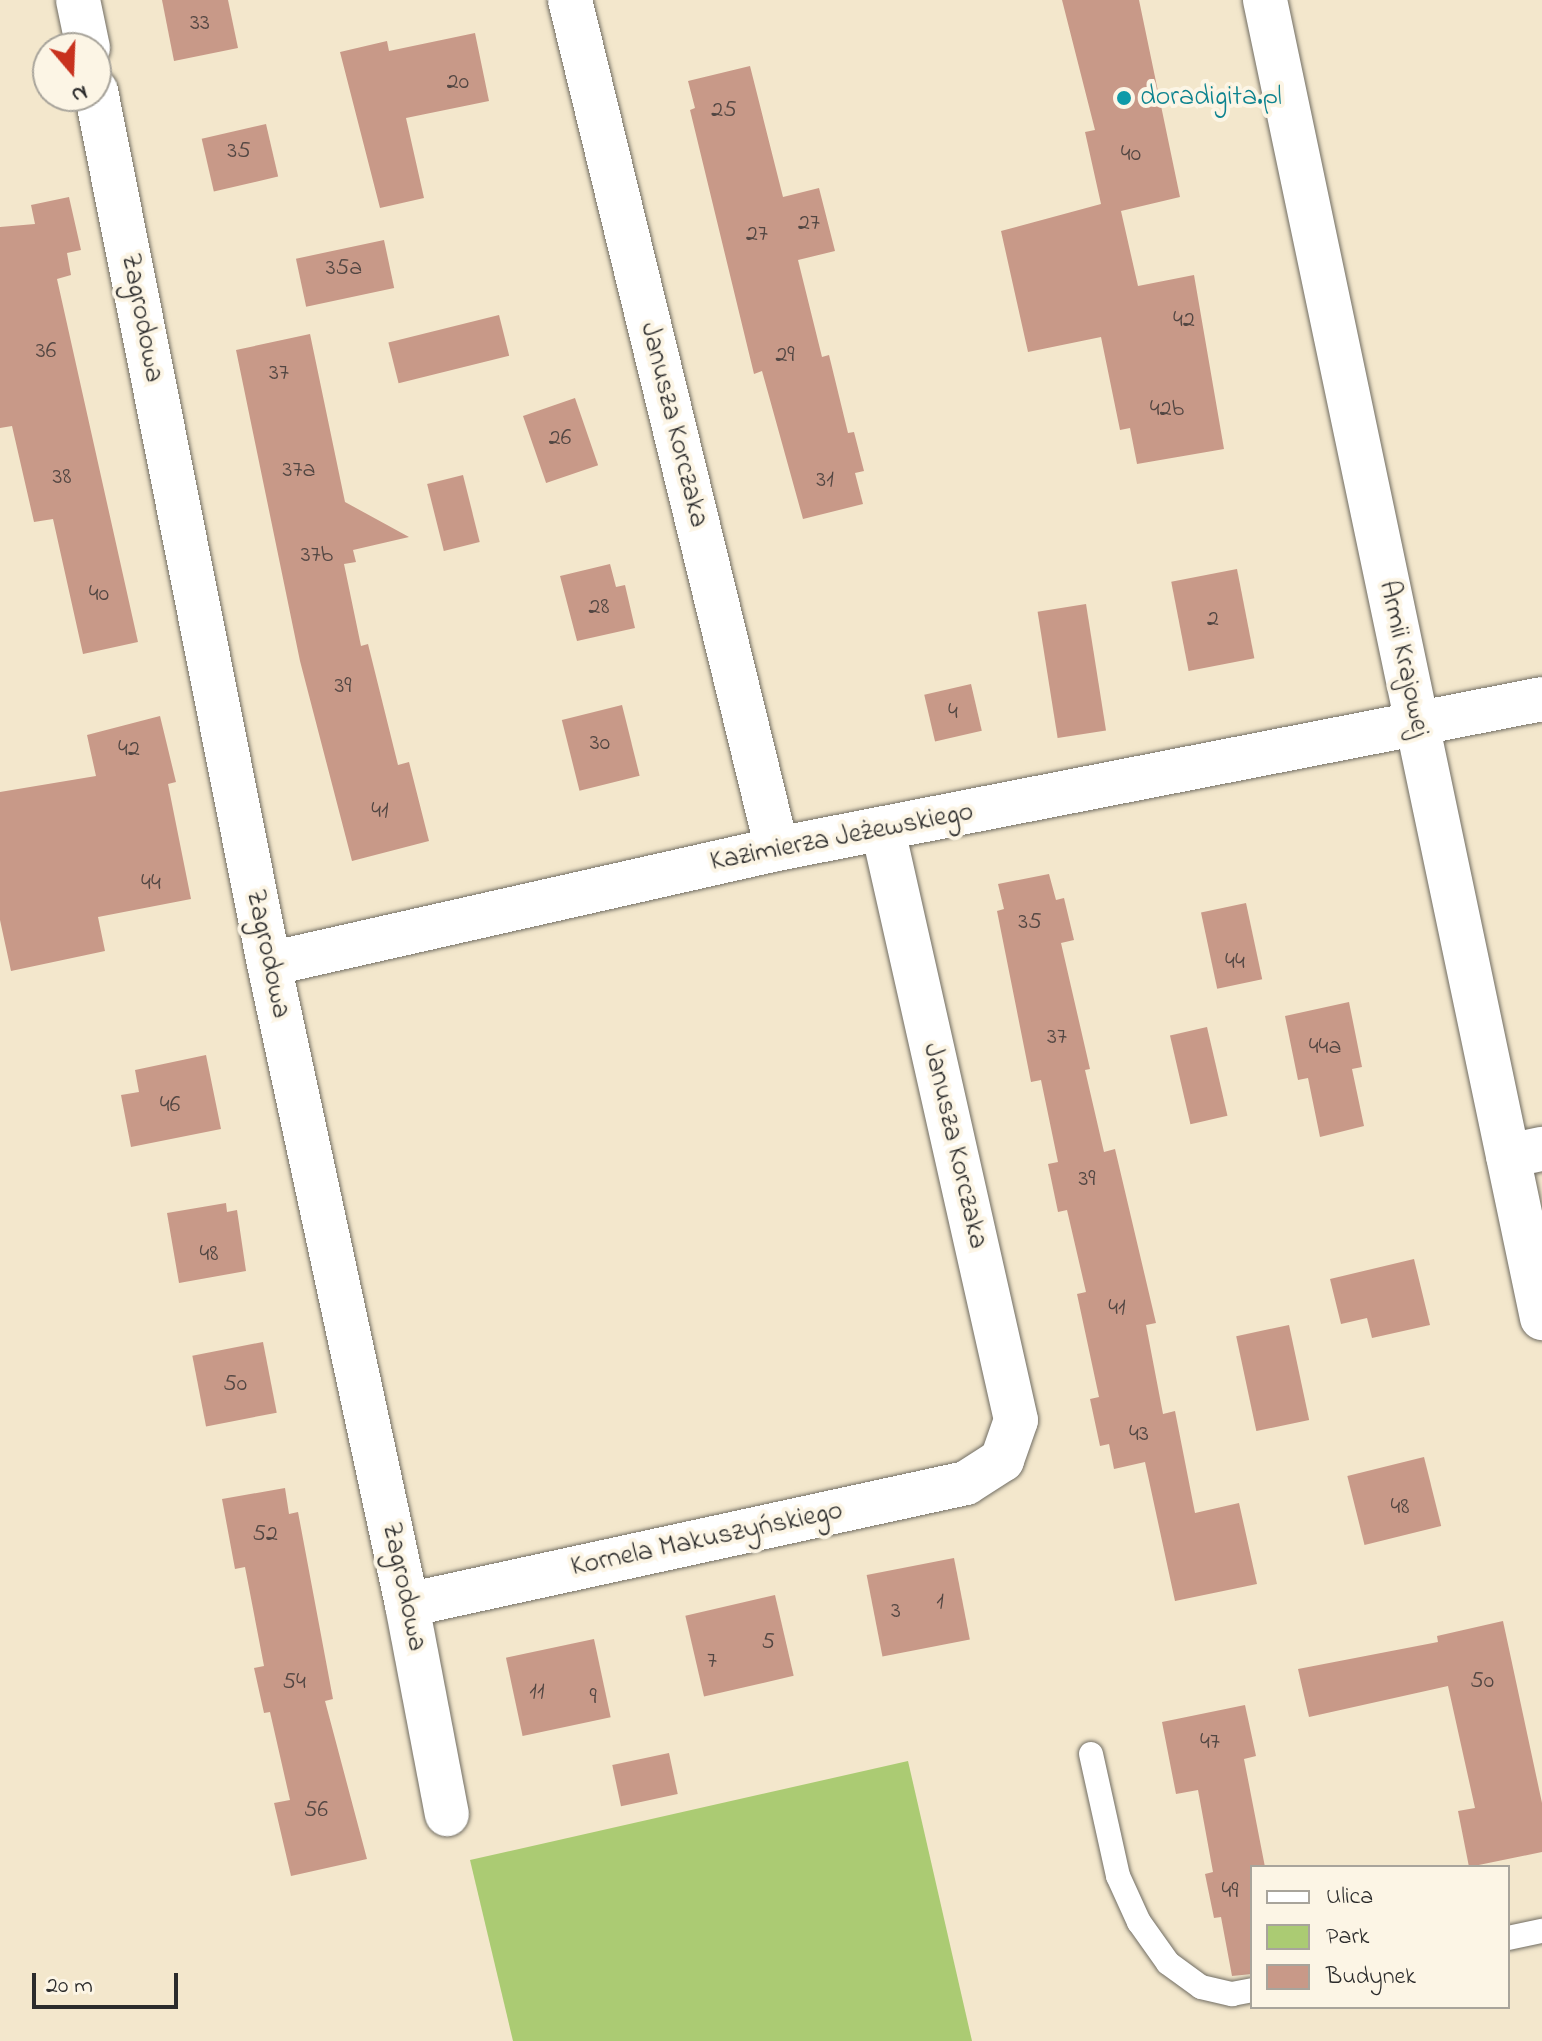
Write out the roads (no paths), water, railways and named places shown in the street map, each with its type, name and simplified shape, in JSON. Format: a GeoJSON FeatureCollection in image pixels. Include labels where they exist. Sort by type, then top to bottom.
{"type":"FeatureCollection","features":[{"type":"Feature","properties":{"kind":"street"},"geometry":{"type":"LineString","coordinates":[[78,0],[85,32]]}},
{"type":"Feature","properties":{"kind":"street","name":"Janusza Korczaka"},"geometry":{"type":"LineString","coordinates":[[570,0],[777,849]]}},
{"type":"Feature","properties":{"kind":"street","name":"Armii Krajowej"},"geometry":{"type":"LineString","coordinates":[[1265,0],[1416,722],[1525,1152],[1542,1318]]}},
{"type":"Feature","properties":{"kind":"street","name":"Zagrodowa"},"geometry":{"type":"LineString","coordinates":[[100,112],[269,964],[407,1605],[447,1814]]}},
{"type":"Feature","properties":{"kind":"street","name":"Kazimierza Jeżewskiego"},"geometry":{"type":"LineString","coordinates":[[269,964],[777,849],[1542,699]]}},
{"type":"Feature","properties":{"kind":"street","name":"Janusza Korczaka"},"geometry":{"type":"LineString","coordinates":[[883,830],[1016,1420],[1002,1460]]}},
{"type":"Feature","properties":{"kind":"street","name":"Kornela Makuszyńskiego"},"geometry":{"type":"LineString","coordinates":[[407,1605],[966,1483],[1002,1460]]}},
{"type":"Feature","properties":{"kind":"lane"},"geometry":{"type":"LineString","coordinates":[[1091,1754],[1118,1876],[1160,1953],[1201,1987],[1232,1994],[1250,1990]]}},
{"type":"Feature","properties":{"kind":"lane"},"geometry":{"type":"LineString","coordinates":[[1510,1938],[1542,1931]]}},
{"type":"Feature","properties":{"kind":"place","name":"doradigita.pl"},"geometry":{"type":"Point","coordinates":[1124,98]}}]}
